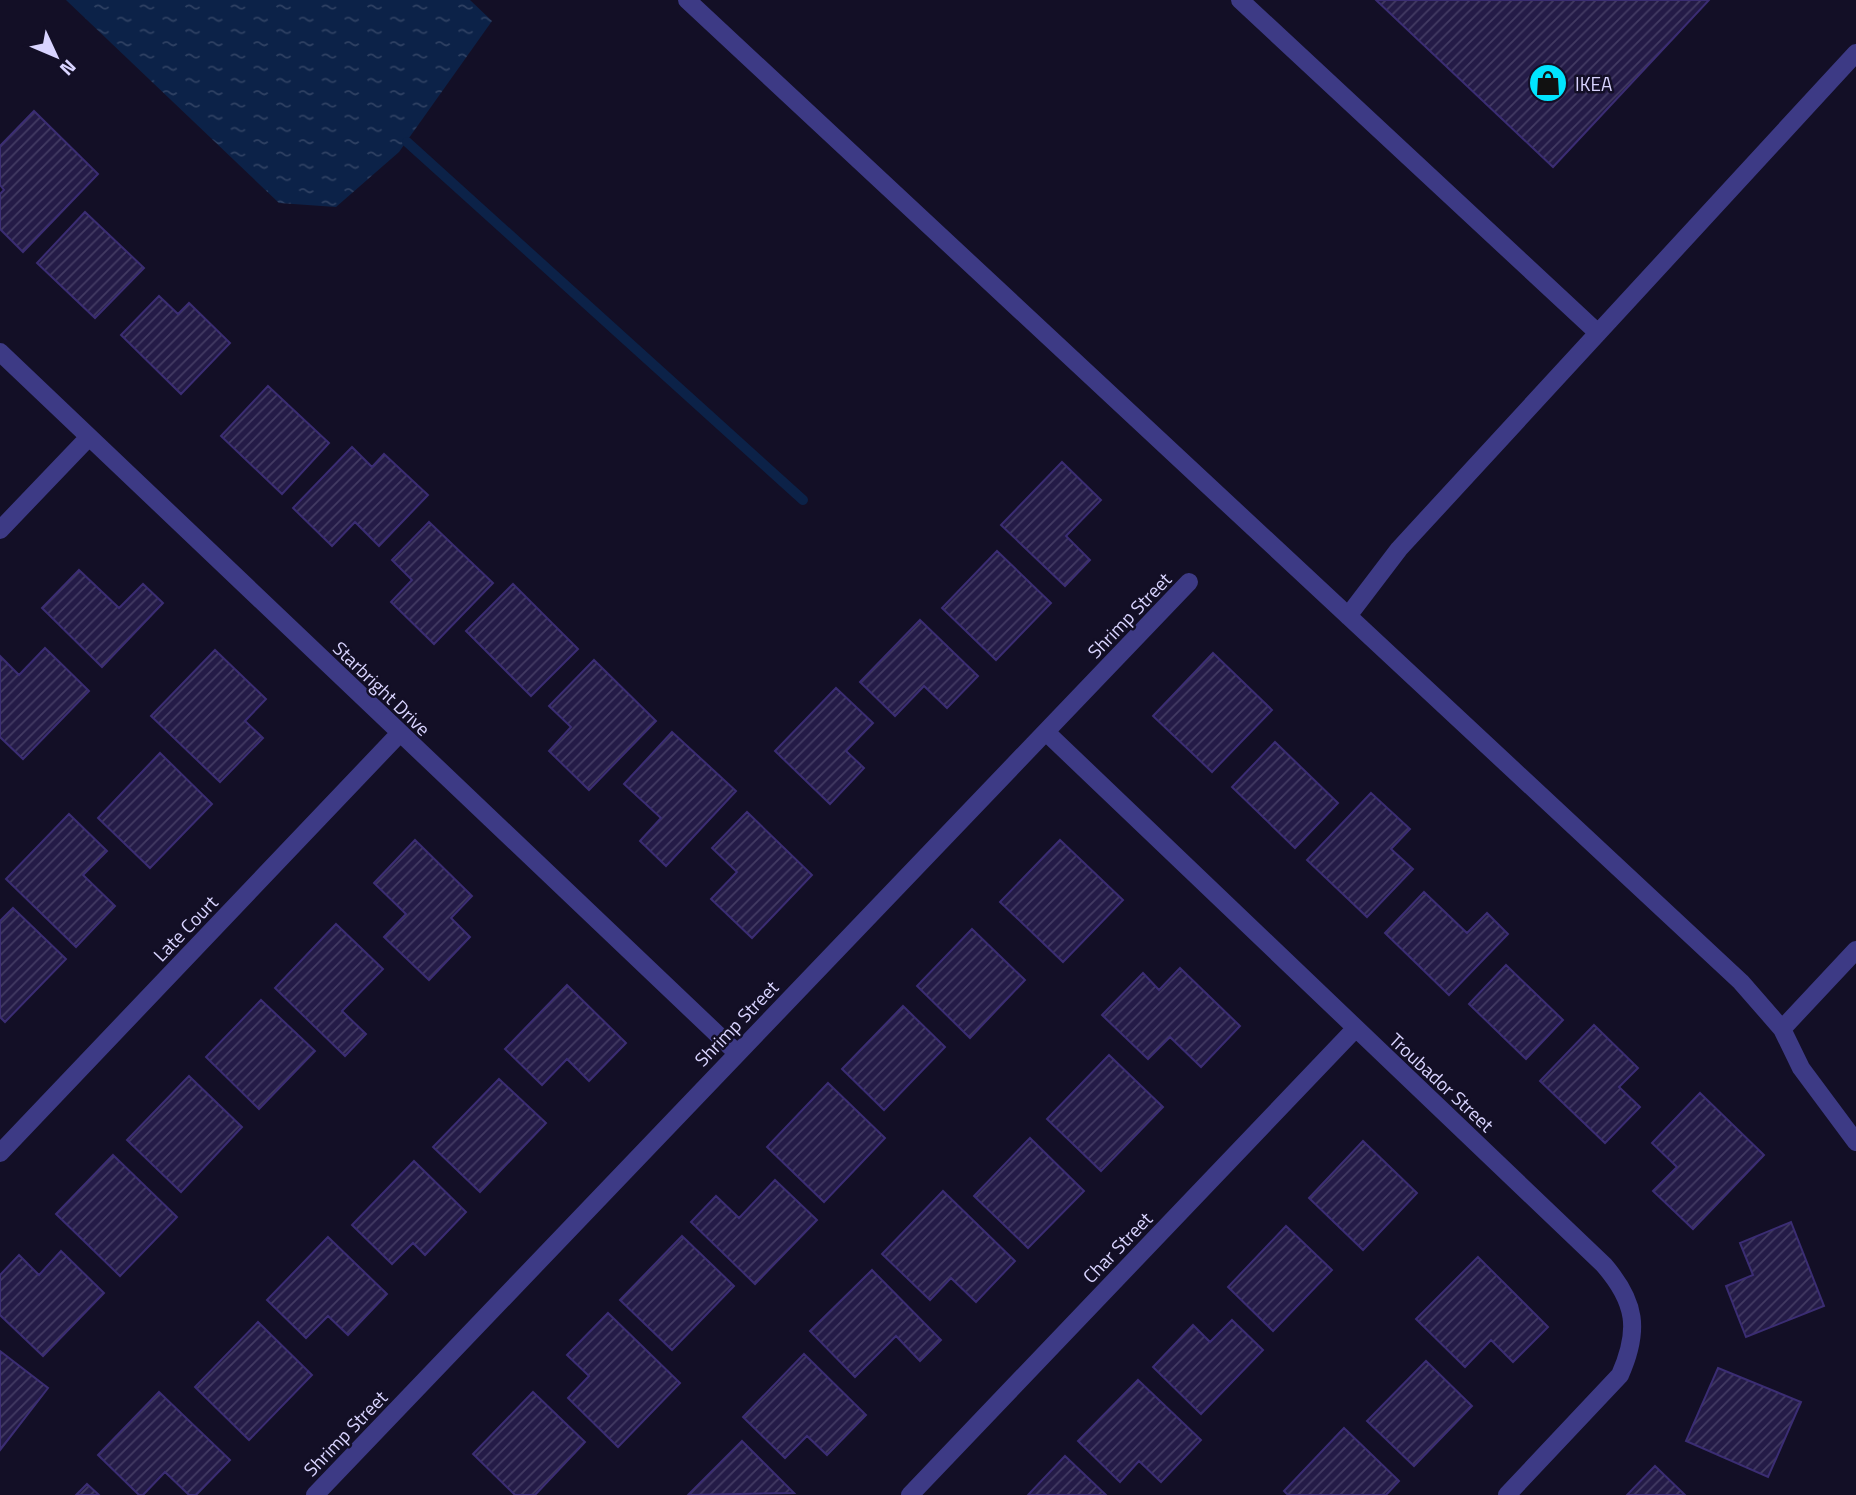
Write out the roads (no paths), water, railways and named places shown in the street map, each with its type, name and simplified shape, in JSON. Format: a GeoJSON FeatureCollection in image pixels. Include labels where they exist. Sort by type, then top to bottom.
{"type":"FeatureCollection","features":[{"type":"Feature","properties":{"kind":"street"},"geometry":{"type":"LineString","coordinates":[[687,0],[1741,982],[1782,1029],[1801,1068],[1856,1142]]}},
{"type":"Feature","properties":{"kind":"street"},"geometry":{"type":"LineString","coordinates":[[1240,0],[1598,333]]}},
{"type":"Feature","properties":{"kind":"street"},"geometry":{"type":"LineString","coordinates":[[1348,615],[1399,549],[1856,53]]}},
{"type":"Feature","properties":{"kind":"street","name":"Starbright Drive"},"geometry":{"type":"LineString","coordinates":[[0,352],[737,1053]]}},
{"type":"Feature","properties":{"kind":"street"},"geometry":{"type":"LineString","coordinates":[[0,530],[89,437]]}},
{"type":"Feature","properties":{"kind":"street","name":"Shrimp Street"},"geometry":{"type":"LineString","coordinates":[[315,1495],[1189,582]]}},
{"type":"Feature","properties":{"kind":"street","name":"Troubador Street"},"geometry":{"type":"LineString","coordinates":[[1046,732],[1604,1265],[1626,1295],[1632,1313],[1634,1334],[1620,1375],[1507,1495]]}},
{"type":"Feature","properties":{"kind":"street","name":"Late Court"},"geometry":{"type":"LineString","coordinates":[[0,1153],[400,733]]}},
{"type":"Feature","properties":{"kind":"street"},"geometry":{"type":"LineString","coordinates":[[1782,1029],[1856,950]]}},
{"type":"Feature","properties":{"kind":"street","name":"Char Street"},"geometry":{"type":"LineString","coordinates":[[910,1495],[1355,1029]]}},
{"type":"Feature","properties":{"kind":"water"},"geometry":{"type":"Polygon","coordinates":[[[66,0],[470,0],[492,21],[399,152],[336,207],[279,203],[66,0]]]}},
{"type":"Feature","properties":{"kind":"waterway"},"geometry":{"type":"LineString","coordinates":[[407,142],[803,500]]}},
{"type":"Feature","properties":{"kind":"place","name":"IKEA"},"geometry":{"type":"Point","coordinates":[1548,83]}}]}
